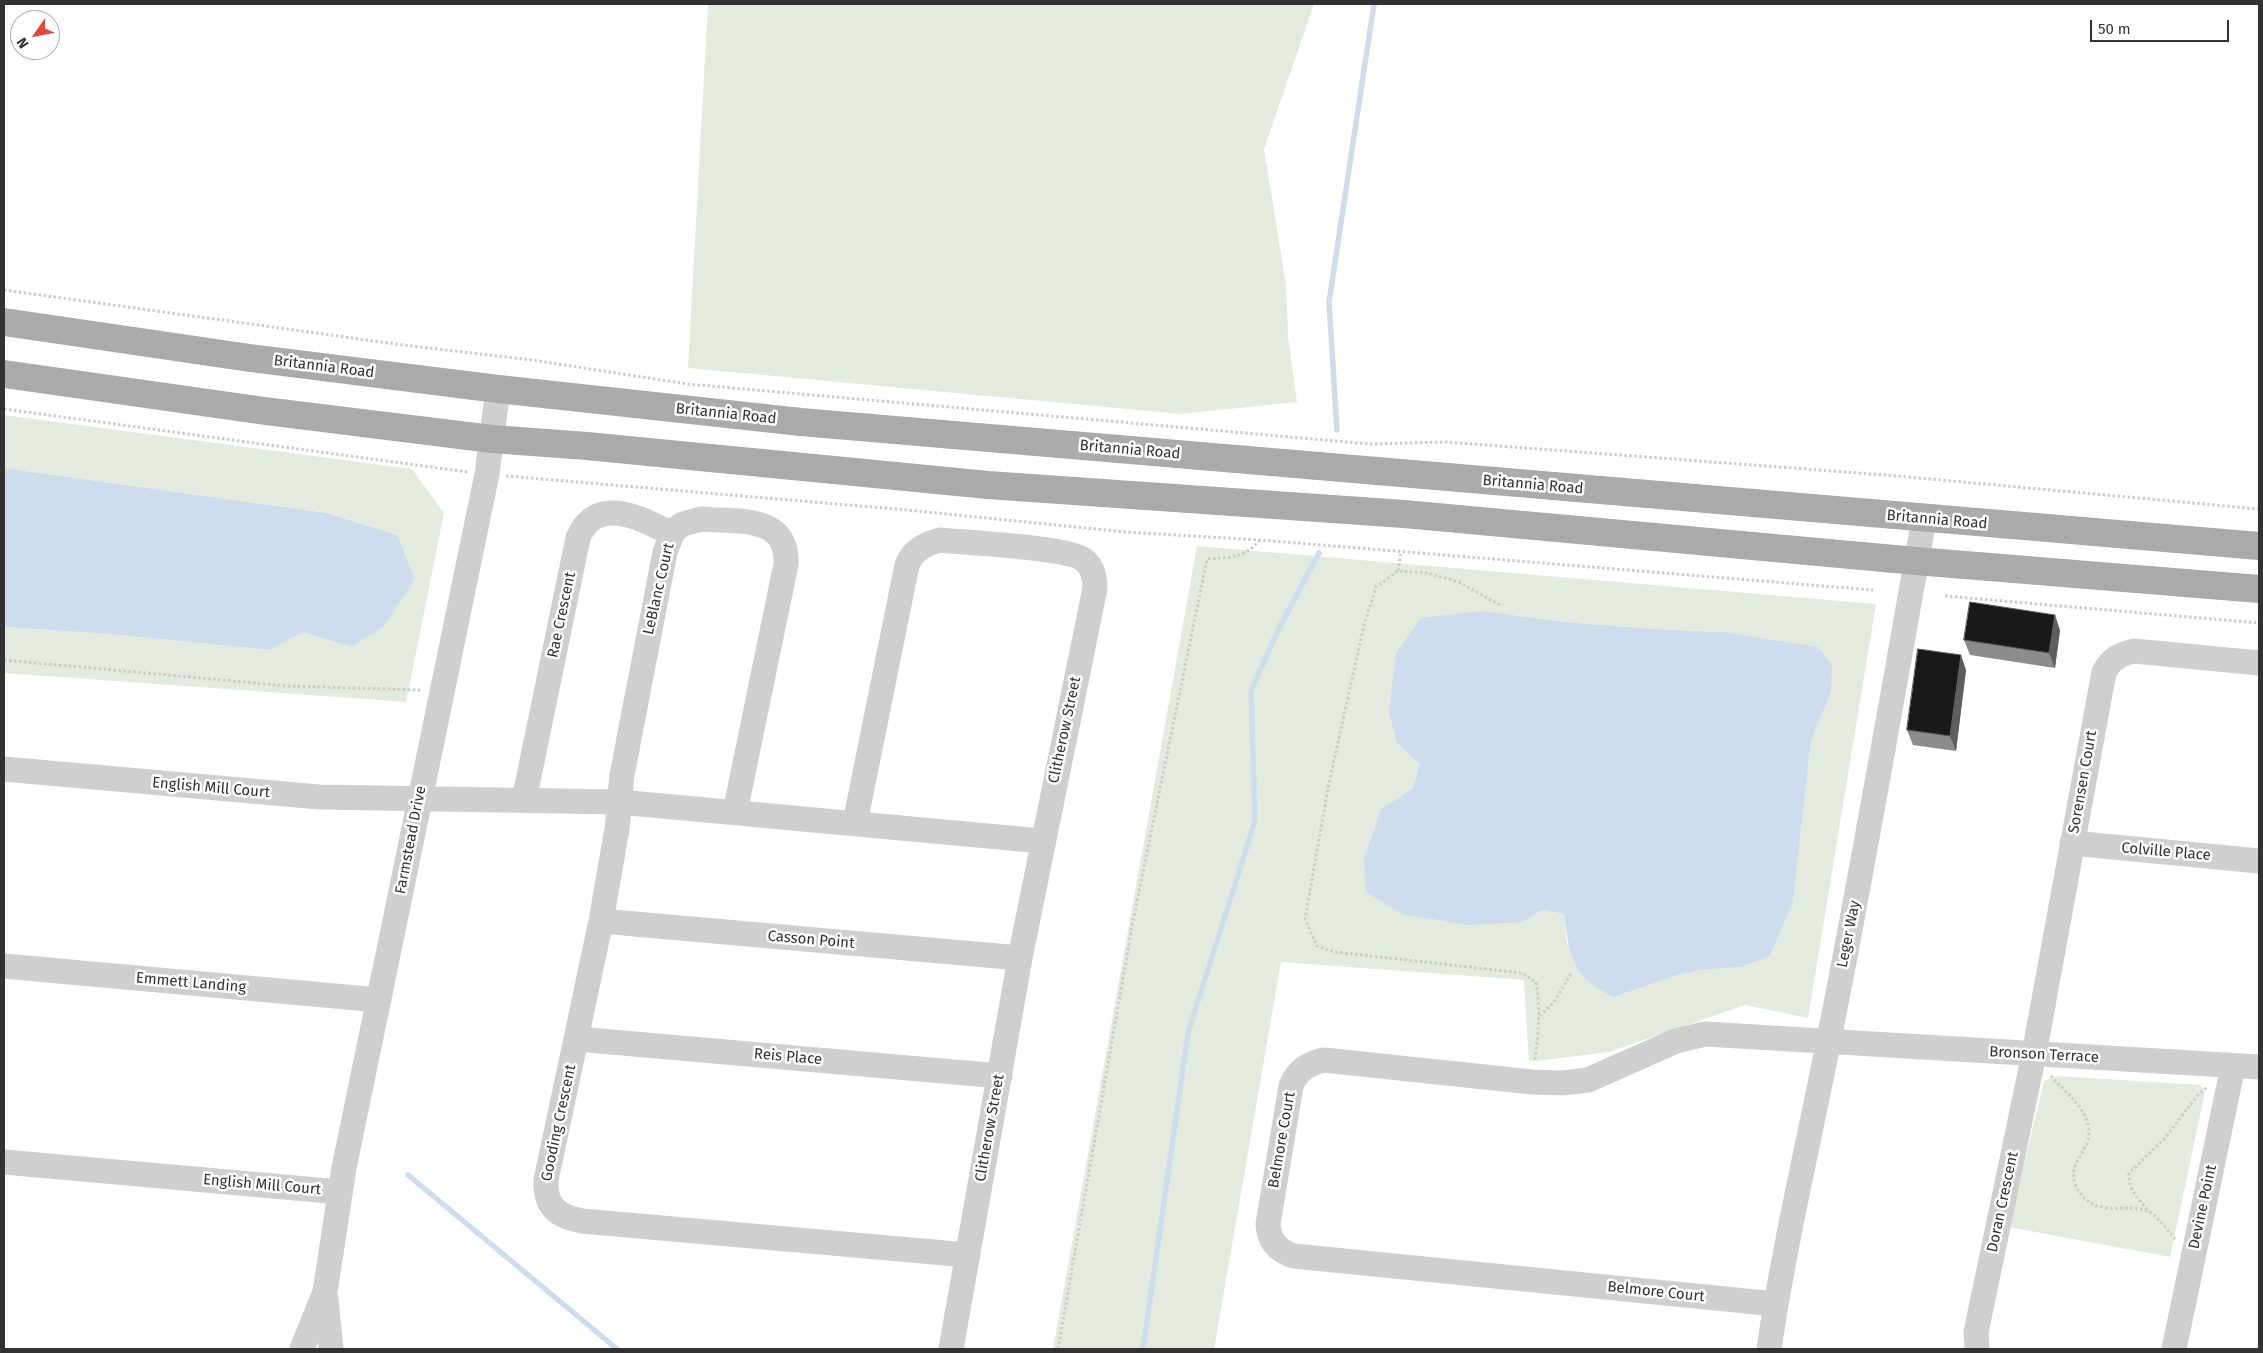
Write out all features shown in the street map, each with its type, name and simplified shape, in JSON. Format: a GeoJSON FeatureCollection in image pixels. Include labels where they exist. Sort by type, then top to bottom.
{"type":"FeatureCollection","features":[{"type":"Feature","properties":{"kind":"main road","name":"Britannia Road"},"geometry":{"type":"LineString","coordinates":[[4,322],[250,358],[498,389],[801,422],[2259,546]]}},
{"type":"Feature","properties":{"kind":"main road"},"geometry":{"type":"LineString","coordinates":[[4,374],[274,412],[492,439],[587,446],[988,485],[1404,514],[1916,561],[2259,589]]}},
{"type":"Feature","properties":{"kind":"street","name":"Farmstead Drive"},"geometry":{"type":"LineString","coordinates":[[302,1349],[325,1292],[340,1192],[378,1000],[487,474],[498,389]]}},
{"type":"Feature","properties":{"kind":"street","name":"Rae Crescent"},"geometry":{"type":"LineString","coordinates":[[524,800],[578,538],[583,526],[592,517],[602,514],[636,516],[672,534]]}},
{"type":"Feature","properties":{"kind":"street","name":"LeBlanc Court"},"geometry":{"type":"LineString","coordinates":[[618,802],[660,573],[672,534],[683,524],[700,519],[762,524],[774,530],[783,541],[787,552],[786,564],[734,812]]}},
{"type":"Feature","properties":{"kind":"street","name":"Leger Way"},"geometry":{"type":"LineString","coordinates":[[1769,1349],[1776,1304],[1829,1042],[1882,761],[1924,519]]}},
{"type":"Feature","properties":{"kind":"street","name":"Clitherow Street"},"geometry":{"type":"LineString","coordinates":[[855,823],[907,565],[914,553],[922,546],[940,540],[1075,554],[1085,560],[1094,576],[1095,588],[1042,841],[951,1349]]}},
{"type":"Feature","properties":{"kind":"street","name":"Sorensen Court"},"geometry":{"type":"LineString","coordinates":[[2034,1054],[2100,685],[2110,661],[2120,654],[2134,651],[2259,663]]}},
{"type":"Feature","properties":{"kind":"street","name":"English Mill Court"},"geometry":{"type":"LineString","coordinates":[[4,770],[319,798],[618,802],[1042,841]]}},
{"type":"Feature","properties":{"kind":"street","name":"Gooding Crescent"},"geometry":{"type":"LineString","coordinates":[[618,802],[615,838],[601,921],[546,1186],[549,1201],[555,1211],[567,1218],[582,1221],[968,1255]]}},
{"type":"Feature","properties":{"kind":"street","name":"Colville Place"},"geometry":{"type":"LineString","coordinates":[[2072,843],[2259,860]]}},
{"type":"Feature","properties":{"kind":"street","name":"Casson Point"},"geometry":{"type":"LineString","coordinates":[[601,921],[1020,958]]}},
{"type":"Feature","properties":{"kind":"street","name":"Emmett Landing"},"geometry":{"type":"LineString","coordinates":[[4,966],[378,1000]]}},
{"type":"Feature","properties":{"kind":"street","name":"Belmore Court"},"geometry":{"type":"LineString","coordinates":[[1776,1304],[1294,1256],[1285,1253],[1275,1245],[1269,1235],[1268,1224],[1291,1086],[1295,1076],[1302,1068],[1324,1060],[1532,1082],[1562,1083],[1588,1080],[1676,1041],[1705,1034],[1829,1042]]}},
{"type":"Feature","properties":{"kind":"street","name":"Reis Place"},"geometry":{"type":"LineString","coordinates":[[577,1039],[1000,1076]]}},
{"type":"Feature","properties":{"kind":"street","name":"Bronson Terrace"},"geometry":{"type":"LineString","coordinates":[[1829,1042],[2259,1067]]}},
{"type":"Feature","properties":{"kind":"street","name":"Doran Crescent"},"geometry":{"type":"LineString","coordinates":[[1977,1349],[1976,1332],[2034,1054]]}},
{"type":"Feature","properties":{"kind":"street","name":"Devine Point"},"geometry":{"type":"LineString","coordinates":[[2174,1349],[2233,1066]]}},
{"type":"Feature","properties":{"kind":"street","name":"English Mill Court"},"geometry":{"type":"LineString","coordinates":[[4,1162],[340,1192]]}},
{"type":"Feature","properties":{"kind":"street","name":"Farmstead Drive"},"geometry":{"type":"LineString","coordinates":[[325,1292],[331,1349]]}},
{"type":"Feature","properties":{"kind":"path"},"geometry":{"type":"LineString","coordinates":[[4,290],[403,345],[532,360],[686,384],[1360,443],[1465,443],[1895,476],[2259,509]]}},
{"type":"Feature","properties":{"kind":"path"},"geometry":{"type":"LineString","coordinates":[[4,409],[487,474],[896,509],[1125,532],[1260,540],[1873,590]]}},
{"type":"Feature","properties":{"kind":"path"},"geometry":{"type":"LineString","coordinates":[[1058,1349],[1133,921],[1207,559],[1235,556],[1249,552],[1260,540]]}},
{"type":"Feature","properties":{"kind":"path"},"geometry":{"type":"LineString","coordinates":[[1398,571],[1401,551]]}},
{"type":"Feature","properties":{"kind":"path"},"geometry":{"type":"LineString","coordinates":[[1500,605],[1459,582],[1426,573],[1398,571],[1376,587],[1364,625],[1329,783],[1305,919],[1318,946],[1335,952],[1522,973],[1536,982],[1540,1016],[1532,1082]]}},
{"type":"Feature","properties":{"kind":"path"},"geometry":{"type":"LineString","coordinates":[[1945,596],[2259,623]]}},
{"type":"Feature","properties":{"kind":"path"},"geometry":{"type":"LineString","coordinates":[[4,660],[288,686],[411,689],[442,692]]}},
{"type":"Feature","properties":{"kind":"path"},"geometry":{"type":"LineString","coordinates":[[1540,1016],[1554,1002],[1571,974]]}},
{"type":"Feature","properties":{"kind":"path"},"geometry":{"type":"LineString","coordinates":[[2050,1075],[2078,1104],[2085,1119],[2089,1136],[2074,1165],[2075,1180],[2080,1192],[2090,1202],[2108,1209],[2135,1208],[2151,1213]]}},
{"type":"Feature","properties":{"kind":"path"},"geometry":{"type":"LineString","coordinates":[[2176,1241],[2131,1191],[2128,1184],[2129,1173],[2165,1138],[2198,1095],[2209,1086]]}},
{"type":"Feature","properties":{"kind":"shaded area"},"geometry":{"type":"Polygon","coordinates":[[[708,4],[1314,4],[1264,149],[1286,285],[1288,337],[1297,402],[1181,414],[688,368],[708,4]]]}},
{"type":"Feature","properties":{"kind":"shaded area"},"geometry":{"type":"Polygon","coordinates":[[[4,415],[412,469],[444,513],[406,702],[4,673],[4,627],[109,634],[270,650],[303,632],[351,647],[397,535],[329,513],[4,468],[4,415]]]}},
{"type":"Feature","properties":{"kind":"shaded area"},"geometry":{"type":"Polygon","coordinates":[[[1197,546],[1876,604],[1808,1018],[1745,1005],[1609,1052],[1529,1062],[1524,980],[1281,962],[1214,1349],[1053,1349],[1197,546]],[[1483,611],[1397,743],[1419,764],[1413,788],[1381,809],[1523,922],[1542,910],[1564,914],[1567,944],[1671,977],[1700,970],[1742,967],[1770,956],[1793,903],[1811,741],[1831,692],[1723,632],[1565,622],[1483,611]]]}},
{"type":"Feature","properties":{"kind":"shaded area"},"geometry":{"type":"Polygon","coordinates":[[[2059,1076],[2200,1085],[2205,1092],[2170,1257],[2009,1227],[2044,1081],[2059,1076]]]}},
{"type":"Feature","properties":{"kind":"water"},"geometry":{"type":"Polygon","coordinates":[[[4,468],[328,513],[397,535],[415,579],[383,627],[351,647],[303,632],[270,650],[109,634],[4,627],[4,468]]]}},
{"type":"Feature","properties":{"kind":"water"},"geometry":{"type":"Polygon","coordinates":[[[1483,611],[1565,622],[1723,632],[1818,647],[1832,665],[1831,692],[1811,741],[1793,903],[1770,956],[1742,967],[1700,970],[1671,977],[1613,997],[1590,983],[1576,966],[1570,949],[1564,914],[1542,910],[1523,922],[1469,925],[1402,914],[1366,892],[1364,859],[1381,809],[1413,788],[1419,764],[1397,743],[1389,712],[1396,653],[1421,618],[1483,611]]]}},
{"type":"Feature","properties":{"kind":"building"},"geometry":{"type":"Polygon","coordinates":[[[1970,602],[2055,615],[2049,653],[1964,640],[1970,602]]]}},
{"type":"Feature","properties":{"kind":"building"},"geometry":{"type":"Polygon","coordinates":[[[1918,649],[1961,655],[1950,736],[1907,730],[1918,649]]]}},
{"type":"Feature","properties":{"kind":"waterway"},"geometry":{"type":"LineString","coordinates":[[1337,430],[1329,302],[1374,4]]}},
{"type":"Feature","properties":{"kind":"waterway"},"geometry":{"type":"LineString","coordinates":[[1143,1349],[1188,1033],[1255,821],[1251,691],[1278,630],[1319,553]]}},
{"type":"Feature","properties":{"kind":"waterway"},"geometry":{"type":"LineString","coordinates":[[408,1175],[617,1349]]}}]}
